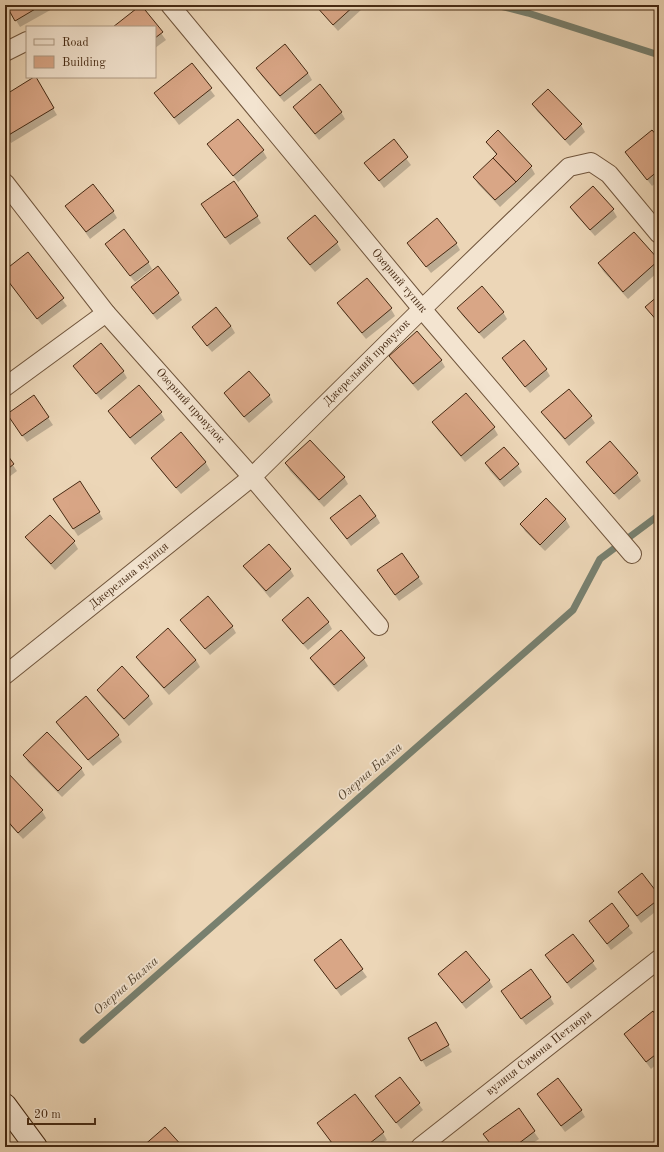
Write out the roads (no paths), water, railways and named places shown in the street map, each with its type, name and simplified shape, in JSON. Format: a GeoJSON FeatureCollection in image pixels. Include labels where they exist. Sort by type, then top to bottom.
{"type":"FeatureCollection","features":[{"type":"Feature","properties":{"kind":"street","name":"Озерний тупик"},"geometry":{"type":"LineString","coordinates":[[170,5],[422,309],[632,554]]}},
{"type":"Feature","properties":{"kind":"street"},"geometry":{"type":"LineString","coordinates":[[5,52],[26,42]]}},
{"type":"Feature","properties":{"kind":"street","name":"Джерельний провулок"},"geometry":{"type":"LineString","coordinates":[[252,477],[422,309],[569,167],[591,162],[609,174],[659,234]]}},
{"type":"Feature","properties":{"kind":"street","name":"Озерний провулок"},"geometry":{"type":"LineString","coordinates":[[5,183],[106,312],[252,477],[379,626]]}},
{"type":"Feature","properties":{"kind":"street"},"geometry":{"type":"LineString","coordinates":[[5,387],[106,312]]}},
{"type":"Feature","properties":{"kind":"street","name":"Джерельна вулиця"},"geometry":{"type":"LineString","coordinates":[[5,675],[252,477]]}},
{"type":"Feature","properties":{"kind":"street","name":"вулиця Симона Петлюри"},"geometry":{"type":"LineString","coordinates":[[420,1147],[659,959]]}},
{"type":"Feature","properties":{"kind":"street"},"geometry":{"type":"LineString","coordinates":[[5,1105],[36,1147]]}},
{"type":"Feature","properties":{"kind":"waterway"},"geometry":{"type":"LineString","coordinates":[[496,5],[528,13],[659,55]]}},
{"type":"Feature","properties":{"kind":"waterway","name":"Озерна Балка"},"geometry":{"type":"LineString","coordinates":[[83,1040],[573,610],[600,559],[659,515]]}}]}
